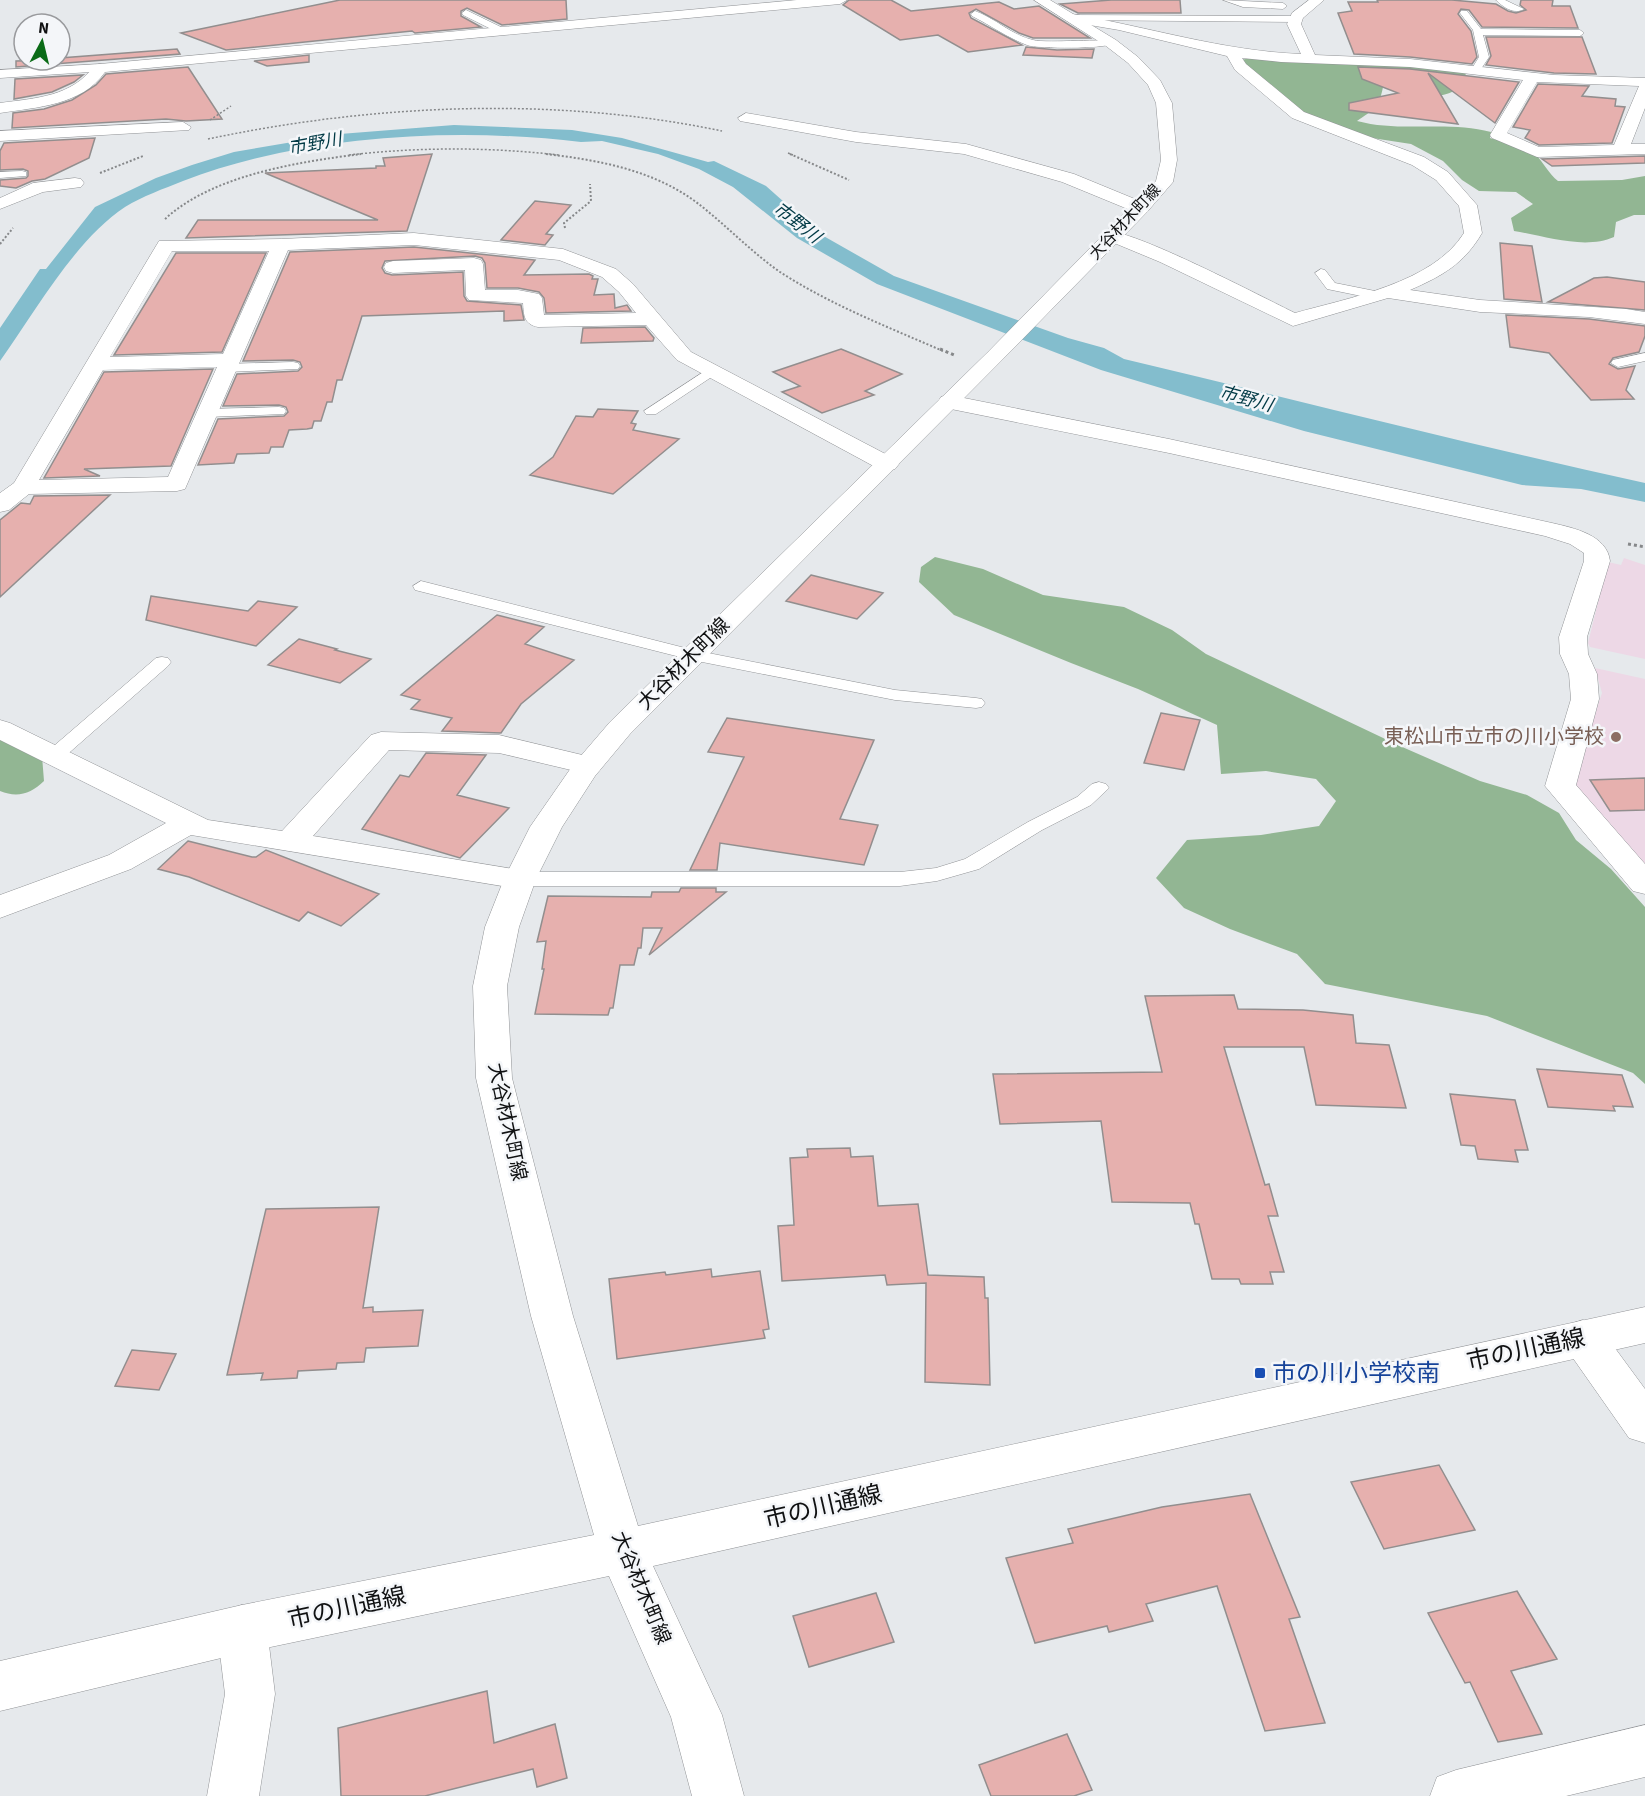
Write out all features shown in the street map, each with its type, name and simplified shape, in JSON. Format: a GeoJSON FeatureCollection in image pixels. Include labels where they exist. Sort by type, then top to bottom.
{"type":"FeatureCollection","features":[{"type":"Feature","properties":{"kind":"street"},"geometry":{"type":"LineString","coordinates":[[0,74],[100,68],[840,0]]}},
{"type":"Feature","properties":{"kind":"street"},"geometry":{"type":"LineString","coordinates":[[1035,0],[1041,0]]}},
{"type":"Feature","properties":{"kind":"street","name":"大谷材木町線"},"geometry":{"type":"LineString","coordinates":[[718,1796],[696,1715],[622,1551],[552,1316],[494,1078],[490,986],[502,927],[520,879],[546,827],[588,765],[620,728],[950,402],[1164,182],[1169,160],[1164,103],[1155,83],[1133,60],[1111,43],[1041,0]]}},
{"type":"Feature","properties":{"kind":"street"},"geometry":{"type":"LineString","coordinates":[[1310,59],[1296,30],[1296,18],[1317,0]]}},
{"type":"Feature","properties":{"kind":"street"},"geometry":{"type":"LineString","coordinates":[[1283,3],[1284,10],[1296,18]]}},
{"type":"Feature","properties":{"kind":"street"},"geometry":{"type":"LineString","coordinates":[[1072,18],[1119,26],[1233,53],[1310,59],[1400,62],[1532,77],[1645,82]]}},
{"type":"Feature","properties":{"kind":"street"},"geometry":{"type":"LineString","coordinates":[[1113,236],[1167,258],[1293,320],[1380,294],[1427,275],[1462,250],[1473,233],[1468,205],[1442,176],[1418,161],[1298,115],[1240,67],[1233,53]]}},
{"type":"Feature","properties":{"kind":"street"},"geometry":{"type":"LineString","coordinates":[[0,108],[49,100],[73,92],[89,83],[100,68]]}},
{"type":"Feature","properties":{"kind":"street"},"geometry":{"type":"LineString","coordinates":[[1532,77],[1498,135],[1537,152],[1645,148]]}},
{"type":"Feature","properties":{"kind":"street"},"geometry":{"type":"LineString","coordinates":[[1621,149],[1645,87]]}},
{"type":"Feature","properties":{"kind":"street"},"geometry":{"type":"LineString","coordinates":[[746,118],[856,137],[966,149],[1068,178],[1141,208]]}},
{"type":"Feature","properties":{"kind":"street"},"geometry":{"type":"LineString","coordinates":[[0,136],[183,127]]}},
{"type":"Feature","properties":{"kind":"street"},"geometry":{"type":"LineString","coordinates":[[0,204],[39,187],[75,183]]}},
{"type":"Feature","properties":{"kind":"street"},"geometry":{"type":"LineString","coordinates":[[0,505],[23,487],[166,245],[280,245],[414,239],[539,251],[571,258],[609,273],[626,288],[679,352],[887,464]]}},
{"type":"Feature","properties":{"kind":"street"},"geometry":{"type":"LineString","coordinates":[[23,487],[177,484],[280,245]]}},
{"type":"Feature","properties":{"kind":"street"},"geometry":{"type":"LineString","coordinates":[[393,267],[474,264],[476,296],[532,298],[534,318],[538,321],[650,319]]}},
{"type":"Feature","properties":{"kind":"street"},"geometry":{"type":"LineString","coordinates":[[1380,294],[1494,307],[1570,309],[1645,318]]}},
{"type":"Feature","properties":{"kind":"street"},"geometry":{"type":"LineString","coordinates":[[97,364],[228,364]]}},
{"type":"Feature","properties":{"kind":"street"},"geometry":{"type":"LineString","coordinates":[[950,402],[1169,446],[1552,530],[1568,534],[1596,550],[1597,561],[1573,637],[1574,654],[1583,674],[1586,699],[1560,786],[1645,884]]}},
{"type":"Feature","properties":{"kind":"street"},"geometry":{"type":"LineString","coordinates":[[0,729],[200,828],[520,879]]}},
{"type":"Feature","properties":{"kind":"street"},"geometry":{"type":"LineString","coordinates":[[290,842],[381,741],[499,744],[588,765]]}},
{"type":"Feature","properties":{"kind":"street"},"geometry":{"type":"LineString","coordinates":[[0,907],[120,862],[189,823]]}},
{"type":"Feature","properties":{"kind":"street","name":"市の川通線"},"geometry":{"type":"LineString","coordinates":[[0,1686],[242,1629],[622,1551],[1645,1325]]}},
{"type":"Feature","properties":{"kind":"street"},"geometry":{"type":"LineString","coordinates":[[1583,1338],[1645,1424]]}},
{"type":"Feature","properties":{"kind":"street"},"geometry":{"type":"LineString","coordinates":[[232,1796],[250,1694],[242,1629]]}},
{"type":"Feature","properties":{"kind":"street"},"geometry":{"type":"LineString","coordinates":[[1456,1796],[1645,1751]]}},
{"type":"Feature","properties":{"kind":"lane"},"geometry":{"type":"LineString","coordinates":[[1227,0],[1243,4],[1283,3]]}},
{"type":"Feature","properties":{"kind":"lane"},"geometry":{"type":"LineString","coordinates":[[1500,0],[1504,5],[1520,9]]}},
{"type":"Feature","properties":{"kind":"lane"},"geometry":{"type":"LineString","coordinates":[[1464,13],[1478,32],[1484,57],[1476,70]]}},
{"type":"Feature","properties":{"kind":"lane"},"geometry":{"type":"LineString","coordinates":[[466,14],[504,32]]}},
{"type":"Feature","properties":{"kind":"lane"},"geometry":{"type":"LineString","coordinates":[[975,14],[1030,43],[1086,45],[1111,43]]}},
{"type":"Feature","properties":{"kind":"lane"},"geometry":{"type":"LineString","coordinates":[[1072,18],[1296,18]]}},
{"type":"Feature","properties":{"kind":"lane"},"geometry":{"type":"LineString","coordinates":[[1478,32],[1580,33]]}},
{"type":"Feature","properties":{"kind":"lane"},"geometry":{"type":"LineString","coordinates":[[0,175],[22,174]]}},
{"type":"Feature","properties":{"kind":"lane"},"geometry":{"type":"LineString","coordinates":[[1321,273],[1331,286],[1380,294]]}},
{"type":"Feature","properties":{"kind":"lane"},"geometry":{"type":"LineString","coordinates":[[1618,363],[1645,357]]}},
{"type":"Feature","properties":{"kind":"lane"},"geometry":{"type":"LineString","coordinates":[[228,364],[293,366]]}},
{"type":"Feature","properties":{"kind":"lane"},"geometry":{"type":"LineString","coordinates":[[651,411],[711,371]]}},
{"type":"Feature","properties":{"kind":"lane"},"geometry":{"type":"LineString","coordinates":[[207,412],[279,411]]}},
{"type":"Feature","properties":{"kind":"lane"},"geometry":{"type":"LineString","coordinates":[[421,586],[692,656],[895,696],[976,703]]}},
{"type":"Feature","properties":{"kind":"lane"},"geometry":{"type":"LineString","coordinates":[[55,755],[162,662]]}},
{"type":"Feature","properties":{"kind":"lane"},"geometry":{"type":"LineString","coordinates":[[520,879],[900,879],[937,874],[972,864],[1035,826],[1084,801],[1099,788]]}},
{"type":"Feature","properties":{"kind":"path"},"geometry":{"type":"LineString","coordinates":[[205,140],[283,125],[347,118],[514,107],[604,111],[683,122],[724,132]]}},
{"type":"Feature","properties":{"kind":"path"},"geometry":{"type":"LineString","coordinates":[[786,153],[849,180]]}},
{"type":"Feature","properties":{"kind":"path"},"geometry":{"type":"LineString","coordinates":[[75,183],[145,155]]}},
{"type":"Feature","properties":{"kind":"path"},"geometry":{"type":"LineString","coordinates":[[571,258],[564,223],[591,201],[590,184]]}},
{"type":"Feature","properties":{"kind":"path"},"geometry":{"type":"LineString","coordinates":[[0,244],[20,223]]}},
{"type":"Feature","properties":{"kind":"shaded area"},"geometry":{"type":"Polygon","coordinates":[[[1624,558],[1645,565],[1645,659],[1590,647],[1588,643],[1608,562],[1621,565],[1624,558]]]}},
{"type":"Feature","properties":{"kind":"shaded area","name":"東松山市立市の川小学校"},"geometry":{"type":"Polygon","coordinates":[[[1595,668],[1645,679],[1645,869],[1578,795],[1573,780],[1602,693],[1595,668]]]}},
{"type":"Feature","properties":{"kind":"green space"},"geometry":{"type":"Polygon","coordinates":[[[1255,57],[1431,68],[1466,73],[1461,84],[1453,92],[1442,95],[1418,95],[1383,87],[1380,100],[1374,108],[1357,121],[1391,126],[1458,127],[1491,132],[1490,138],[1520,147],[1536,155],[1558,181],[1622,180],[1645,176],[1645,215],[1634,215],[1616,222],[1614,237],[1603,241],[1564,241],[1514,231],[1511,218],[1533,204],[1516,192],[1479,191],[1462,180],[1443,161],[1411,144],[1359,136],[1303,112],[1241,60],[1255,57]]]}},
{"type":"Feature","properties":{"kind":"green space"},"geometry":{"type":"Polygon","coordinates":[[[935,557],[983,569],[1043,595],[1124,607],[1172,630],[1206,654],[1400,746],[1480,781],[1527,795],[1559,813],[1576,840],[1611,869],[1645,907],[1645,1084],[1633,1073],[1487,1016],[1325,984],[1297,954],[1230,929],[1184,908],[1156,878],[1187,840],[1261,835],[1319,826],[1336,801],[1316,779],[1266,771],[1221,774],[1217,725],[1138,689],[954,615],[919,582],[921,567],[935,557]]]}},
{"type":"Feature","properties":{"kind":"green space"},"geometry":{"type":"Polygon","coordinates":[[[0,739],[42,756],[44,781],[24,794],[0,791],[0,739]]]}},
{"type":"Feature","properties":{"kind":"water","name":"市野川"},"geometry":{"type":"Polygon","coordinates":[[[454,125],[572,130],[622,138],[708,162],[714,161],[766,186],[820,234],[894,276],[1068,338],[1104,348],[1124,359],[1645,483],[1645,502],[1581,489],[1522,485],[1304,431],[1101,370],[877,284],[797,238],[733,187],[699,169],[658,154],[602,141],[581,142],[482,135],[379,139],[328,144],[278,153],[183,181],[125,207],[89,238],[57,278],[0,361],[0,328],[40,269],[46,269],[95,207],[156,178],[234,152],[340,134],[454,125]]]}},
{"type":"Feature","properties":{"kind":"building"},"geometry":{"type":"Polygon","coordinates":[[[340,0],[566,0],[567,19],[502,25],[467,8],[461,11],[461,16],[481,27],[415,33],[412,31],[226,50],[181,33],[340,0]]]}},
{"type":"Feature","properties":{"kind":"building"},"geometry":{"type":"Polygon","coordinates":[[[849,0],[891,0],[911,11],[999,2],[1014,9],[1039,6],[1090,38],[1033,38],[1019,33],[976,9],[969,13],[971,18],[1022,45],[968,52],[938,35],[900,40],[843,5],[849,0]]]}},
{"type":"Feature","properties":{"kind":"building"},"geometry":{"type":"Polygon","coordinates":[[[1111,0],[1180,0],[1181,13],[1078,13],[1060,4],[1111,0]]]}},
{"type":"Feature","properties":{"kind":"building"},"geometry":{"type":"Polygon","coordinates":[[[1377,0],[1452,0],[1496,4],[1516,13],[1526,10],[1520,5],[1521,0],[1553,0],[1552,6],[1570,6],[1578,28],[1482,27],[1469,10],[1461,9],[1458,14],[1471,31],[1477,57],[1472,64],[1354,54],[1338,13],[1352,11],[1348,2],[1378,2],[1377,0]]]}},
{"type":"Feature","properties":{"kind":"building"},"geometry":{"type":"Polygon","coordinates":[[[1486,37],[1582,37],[1596,74],[1554,73],[1486,65],[1491,56],[1486,37]]]}},
{"type":"Feature","properties":{"kind":"building"},"geometry":{"type":"Polygon","coordinates":[[[1026,47],[1057,50],[1094,49],[1092,58],[1023,55],[1026,47]]]}},
{"type":"Feature","properties":{"kind":"building"},"geometry":{"type":"Polygon","coordinates":[[[177,49],[180,54],[72,63],[72,57],[177,49]]]}},
{"type":"Feature","properties":{"kind":"building"},"geometry":{"type":"Polygon","coordinates":[[[309,55],[309,62],[267,66],[254,61],[309,55]]]}},
{"type":"Feature","properties":{"kind":"building"},"geometry":{"type":"Polygon","coordinates":[[[188,67],[222,119],[186,121],[166,119],[12,128],[13,113],[44,109],[72,100],[96,85],[106,74],[188,67]]]}},
{"type":"Feature","properties":{"kind":"building"},"geometry":{"type":"Polygon","coordinates":[[[1358,67],[1410,69],[1519,82],[1495,123],[1428,73],[1458,124],[1349,110],[1349,103],[1398,93],[1362,79],[1358,67]]]}},
{"type":"Feature","properties":{"kind":"building"},"geometry":{"type":"Polygon","coordinates":[[[83,75],[74,82],[52,92],[14,99],[15,79],[83,75]]]}},
{"type":"Feature","properties":{"kind":"building"},"geometry":{"type":"Polygon","coordinates":[[[1538,84],[1589,86],[1582,96],[1616,99],[1615,106],[1625,107],[1612,143],[1539,145],[1525,138],[1530,130],[1513,127],[1538,84]]]}},
{"type":"Feature","properties":{"kind":"building"},"geometry":{"type":"Polygon","coordinates":[[[95,138],[89,158],[45,179],[32,181],[16,188],[0,186],[0,180],[28,176],[28,171],[23,169],[0,170],[0,151],[4,143],[95,138]]]}},
{"type":"Feature","properties":{"kind":"building"},"geometry":{"type":"Polygon","coordinates":[[[432,154],[407,231],[186,238],[198,220],[378,220],[265,173],[376,168],[376,166],[385,166],[383,158],[432,154]]]}},
{"type":"Feature","properties":{"kind":"building"},"geometry":{"type":"Polygon","coordinates":[[[1645,156],[1645,163],[1552,166],[1542,159],[1645,156]]]}},
{"type":"Feature","properties":{"kind":"building"},"geometry":{"type":"Polygon","coordinates":[[[535,201],[571,205],[546,234],[553,235],[545,245],[501,240],[535,201]]]}},
{"type":"Feature","properties":{"kind":"building"},"geometry":{"type":"Polygon","coordinates":[[[1500,243],[1532,246],[1542,302],[1504,299],[1500,243]]]}},
{"type":"Feature","properties":{"kind":"building"},"geometry":{"type":"Polygon","coordinates":[[[414,247],[535,260],[524,275],[589,274],[593,276],[592,279],[598,279],[594,295],[614,294],[615,308],[627,305],[631,311],[546,313],[544,298],[539,292],[518,288],[487,288],[485,263],[482,258],[475,256],[385,261],[382,268],[385,273],[392,275],[463,272],[464,296],[467,301],[521,305],[524,320],[504,321],[504,311],[362,316],[342,380],[337,380],[332,402],[327,402],[321,421],[314,421],[312,428],[289,430],[283,447],[271,447],[269,453],[237,454],[234,463],[198,465],[218,419],[284,416],[288,412],[286,407],[279,405],[223,406],[237,374],[298,371],[302,367],[300,362],[293,360],[243,361],[290,252],[414,247]]]}},
{"type":"Feature","properties":{"kind":"building"},"geometry":{"type":"Polygon","coordinates":[[[176,253],[266,253],[222,352],[114,355],[176,253]]]}},
{"type":"Feature","properties":{"kind":"building"},"geometry":{"type":"Polygon","coordinates":[[[1607,277],[1645,282],[1645,310],[1548,302],[1594,278],[1607,277]]]}},
{"type":"Feature","properties":{"kind":"building"},"geometry":{"type":"Polygon","coordinates":[[[1506,315],[1589,319],[1645,326],[1645,336],[1639,352],[1613,358],[1609,364],[1618,369],[1635,366],[1626,390],[1634,399],[1591,400],[1549,353],[1510,347],[1506,315]]]}},
{"type":"Feature","properties":{"kind":"building"},"geometry":{"type":"Polygon","coordinates":[[[645,327],[654,338],[653,341],[581,343],[583,328],[645,327]]]}},
{"type":"Feature","properties":{"kind":"building"},"geometry":{"type":"Polygon","coordinates":[[[841,349],[902,374],[865,391],[874,395],[822,413],[782,392],[800,386],[773,372],[841,349]]]}},
{"type":"Feature","properties":{"kind":"building"},"geometry":{"type":"Polygon","coordinates":[[[213,369],[171,466],[84,469],[100,476],[44,478],[104,372],[213,369]]]}},
{"type":"Feature","properties":{"kind":"building"},"geometry":{"type":"Polygon","coordinates":[[[598,409],[638,411],[631,423],[636,424],[633,430],[679,439],[613,494],[530,475],[553,457],[576,416],[593,417],[598,409]]]}},
{"type":"Feature","properties":{"kind":"building"},"geometry":{"type":"Polygon","coordinates":[[[110,495],[0,597],[0,520],[21,503],[30,504],[34,496],[110,495]]]}},
{"type":"Feature","properties":{"kind":"building"},"geometry":{"type":"Polygon","coordinates":[[[811,575],[883,593],[857,619],[786,601],[811,575]]]}},
{"type":"Feature","properties":{"kind":"building"},"geometry":{"type":"Polygon","coordinates":[[[151,596],[248,611],[258,601],[297,607],[256,646],[146,620],[151,596]]]}},
{"type":"Feature","properties":{"kind":"building"},"geometry":{"type":"Polygon","coordinates":[[[497,615],[544,627],[525,644],[574,660],[521,704],[501,733],[442,731],[452,718],[411,709],[420,700],[401,695],[497,615]]]}},
{"type":"Feature","properties":{"kind":"building"},"geometry":{"type":"Polygon","coordinates":[[[299,639],[371,659],[340,683],[268,665],[299,639]]]}},
{"type":"Feature","properties":{"kind":"building"},"geometry":{"type":"Polygon","coordinates":[[[1161,713],[1200,720],[1184,770],[1144,763],[1161,713]]]}},
{"type":"Feature","properties":{"kind":"building"},"geometry":{"type":"Polygon","coordinates":[[[727,718],[874,740],[840,819],[878,825],[864,865],[720,843],[717,870],[690,870],[744,757],[708,752],[727,718]]]}},
{"type":"Feature","properties":{"kind":"building"},"geometry":{"type":"Polygon","coordinates":[[[426,753],[486,755],[457,795],[509,808],[460,858],[362,829],[400,775],[409,777],[426,753]]]}},
{"type":"Feature","properties":{"kind":"building"},"geometry":{"type":"Polygon","coordinates":[[[1645,778],[1645,810],[1610,811],[1590,780],[1645,778]]]}},
{"type":"Feature","properties":{"kind":"building"},"geometry":{"type":"Polygon","coordinates":[[[188,841],[252,857],[266,850],[379,894],[341,926],[308,912],[299,921],[189,877],[158,869],[188,841]]]}},
{"type":"Feature","properties":{"kind":"building"},"geometry":{"type":"Polygon","coordinates":[[[681,888],[716,888],[716,892],[726,892],[649,955],[662,928],[643,928],[641,948],[638,948],[634,965],[620,965],[613,1008],[610,1008],[608,1015],[535,1014],[544,969],[542,969],[546,941],[537,942],[548,896],[651,897],[652,892],[679,892],[681,888]]]}},
{"type":"Feature","properties":{"kind":"building"},"geometry":{"type":"Polygon","coordinates":[[[1234,995],[1238,1009],[1303,1010],[1353,1015],[1356,1043],[1389,1045],[1406,1108],[1316,1105],[1304,1047],[1224,1047],[1265,1185],[1269,1184],[1278,1216],[1268,1216],[1284,1272],[1270,1272],[1273,1284],[1241,1284],[1239,1279],[1212,1279],[1199,1224],[1195,1224],[1190,1203],[1112,1202],[1101,1121],[1000,1124],[993,1074],[1162,1072],[1145,996],[1234,995]]]}},
{"type":"Feature","properties":{"kind":"building"},"geometry":{"type":"Polygon","coordinates":[[[1537,1069],[1622,1075],[1633,1107],[1613,1106],[1615,1111],[1548,1107],[1537,1069]]]}},
{"type":"Feature","properties":{"kind":"building"},"geometry":{"type":"Polygon","coordinates":[[[1450,1094],[1515,1100],[1528,1150],[1515,1150],[1518,1162],[1478,1159],[1475,1146],[1461,1145],[1450,1094]]]}},
{"type":"Feature","properties":{"kind":"building"},"geometry":{"type":"Polygon","coordinates":[[[850,1148],[851,1157],[873,1156],[878,1206],[918,1204],[928,1275],[984,1277],[985,1298],[988,1298],[990,1385],[925,1382],[926,1283],[887,1285],[885,1275],[782,1281],[778,1226],[794,1225],[790,1158],[808,1157],[807,1149],[850,1148]]]}},
{"type":"Feature","properties":{"kind":"building"},"geometry":{"type":"Polygon","coordinates":[[[379,1207],[363,1308],[373,1307],[373,1312],[423,1310],[418,1346],[366,1348],[364,1362],[337,1363],[336,1369],[298,1371],[297,1378],[261,1380],[263,1373],[227,1375],[266,1209],[379,1207]]]}},
{"type":"Feature","properties":{"kind":"building"},"geometry":{"type":"Polygon","coordinates":[[[711,1269],[712,1277],[760,1271],[769,1329],[763,1330],[765,1338],[617,1359],[609,1279],[711,1269]]]}},
{"type":"Feature","properties":{"kind":"building"},"geometry":{"type":"Polygon","coordinates":[[[132,1350],[176,1354],[159,1390],[115,1386],[132,1350]]]}},
{"type":"Feature","properties":{"kind":"building"},"geometry":{"type":"Polygon","coordinates":[[[1439,1465],[1475,1530],[1384,1549],[1351,1482],[1439,1465]]]}},
{"type":"Feature","properties":{"kind":"building"},"geometry":{"type":"Polygon","coordinates":[[[1250,1494],[1300,1617],[1289,1619],[1325,1723],[1265,1731],[1217,1586],[1146,1604],[1153,1621],[1109,1632],[1107,1626],[1035,1643],[1006,1558],[1073,1543],[1068,1529],[1162,1507],[1250,1494]]]}},
{"type":"Feature","properties":{"kind":"building"},"geometry":{"type":"Polygon","coordinates":[[[1517,1591],[1557,1659],[1511,1671],[1542,1734],[1498,1742],[1470,1682],[1465,1683],[1428,1613],[1517,1591]]]}},
{"type":"Feature","properties":{"kind":"building"},"geometry":{"type":"Polygon","coordinates":[[[876,1593],[894,1642],[809,1667],[793,1616],[876,1593]]]}},
{"type":"Feature","properties":{"kind":"building"},"geometry":{"type":"Polygon","coordinates":[[[487,1691],[494,1743],[555,1724],[567,1778],[537,1787],[533,1769],[425,1796],[341,1796],[338,1728],[487,1691]]]}},
{"type":"Feature","properties":{"kind":"building"},"geometry":{"type":"Polygon","coordinates":[[[1067,1734],[1092,1790],[1074,1796],[991,1796],[979,1765],[1067,1734]]]}},
{"type":"Feature","properties":{"kind":"place","name":"東松山市立市の川小学校"},"geometry":{"type":"Point","coordinates":[1616,737]}},
{"type":"Feature","properties":{"kind":"place","name":"市の川小学校南"},"geometry":{"type":"Point","coordinates":[1260,1373]}}]}
